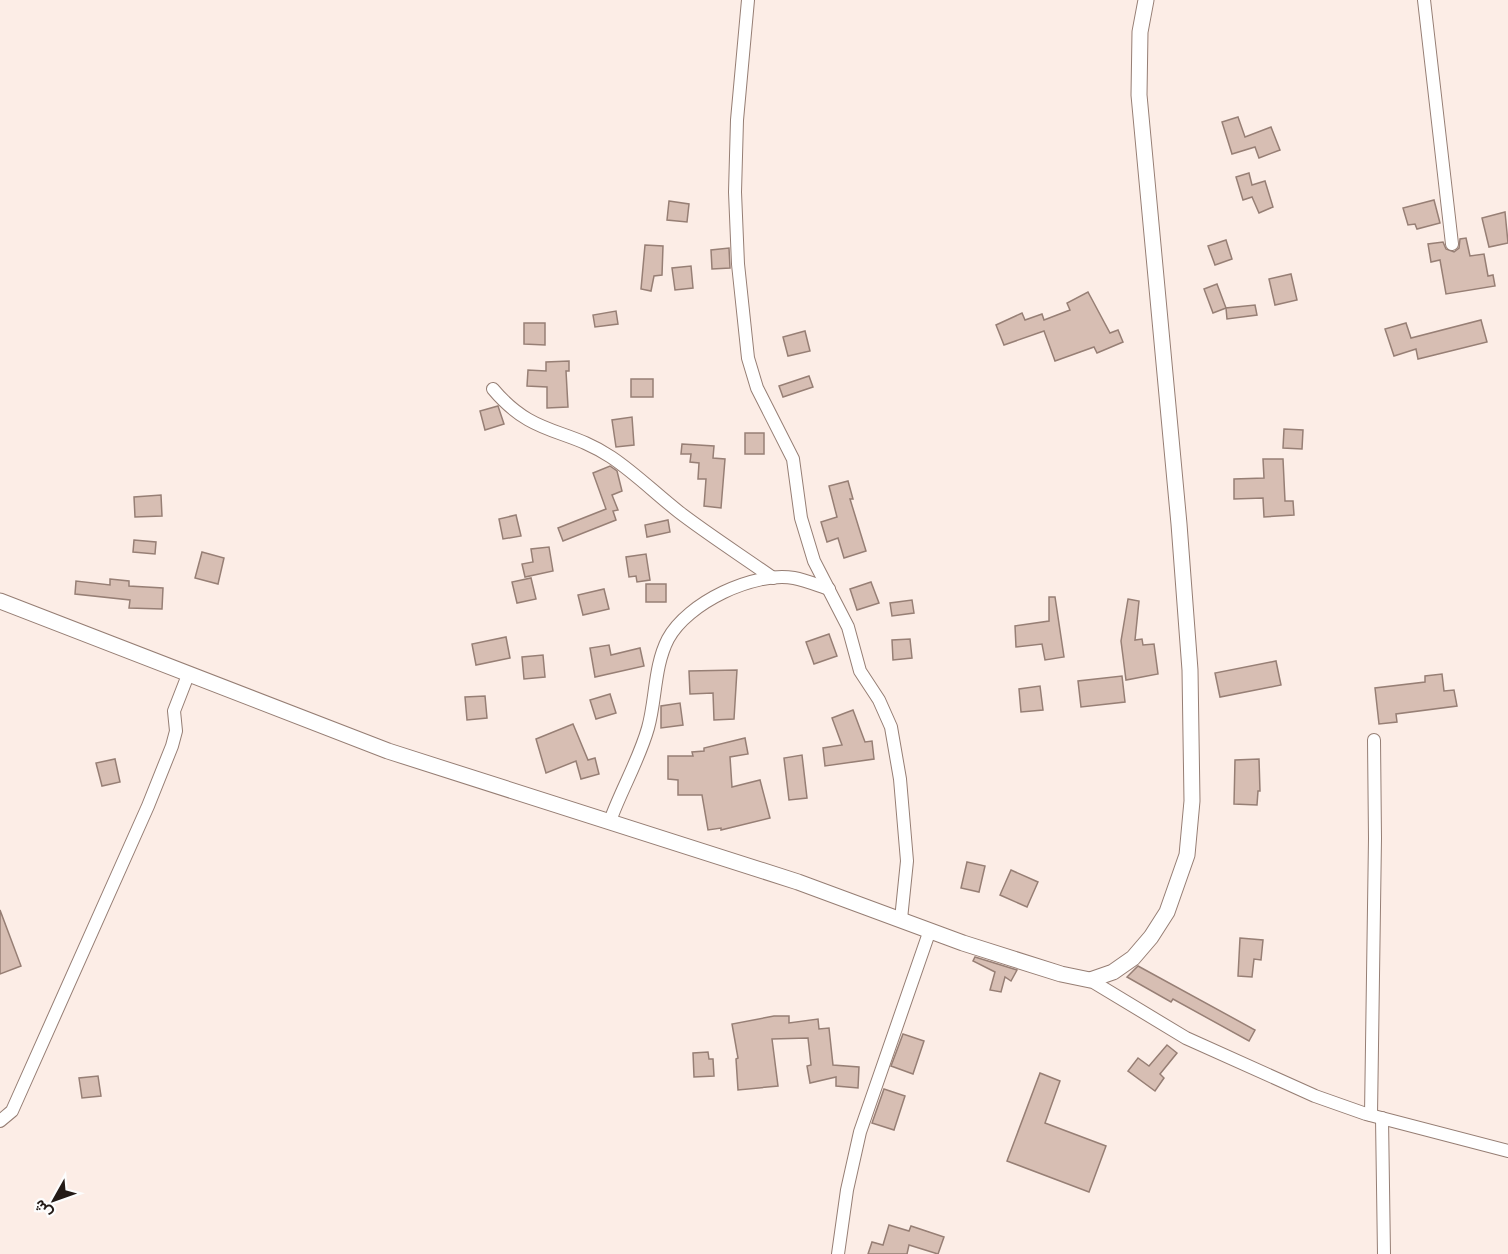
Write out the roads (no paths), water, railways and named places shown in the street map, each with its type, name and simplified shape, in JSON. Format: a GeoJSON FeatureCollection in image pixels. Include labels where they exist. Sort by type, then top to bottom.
{"type":"FeatureCollection","features":[{"type":"Feature","properties":{"kind":"street"},"geometry":{"type":"LineString","coordinates":[[748,0],[735,192],[743,330],[757,388],[794,459],[801,519],[814,561],[848,627],[860,671],[879,700],[891,727],[900,779],[907,861],[901,919]]}},
{"type":"Feature","properties":{"kind":"street"},"geometry":{"type":"LineString","coordinates":[[1090,980],[1113,972],[1133,958],[1151,937],[1167,912],[1187,855],[1192,801],[1190,670],[1180,535],[1139,95],[1140,32],[1146,0]]}},
{"type":"Feature","properties":{"kind":"street"},"geometry":{"type":"LineString","coordinates":[[1424,0],[1452,244]]}},
{"type":"Feature","properties":{"kind":"street"},"geometry":{"type":"LineString","coordinates":[[493,389],[521,417],[543,429],[599,449],[613,458],[681,513],[773,578]]}},
{"type":"Feature","properties":{"kind":"street"},"geometry":{"type":"LineString","coordinates":[[610,821],[648,728],[658,673],[667,641],[674,631],[714,596],[740,585],[773,578],[793,578],[829,589]]}},
{"type":"Feature","properties":{"kind":"street"},"geometry":{"type":"LineString","coordinates":[[0,601],[388,751],[798,882],[1061,975],[1090,980],[1186,1038],[1315,1096],[1377,1116],[1508,1151]]}},
{"type":"Feature","properties":{"kind":"street"},"geometry":{"type":"LineString","coordinates":[[0,1121],[9,1115],[17,1101],[148,806],[172,747],[176,731],[174,711],[188,675]]}},
{"type":"Feature","properties":{"kind":"street"},"geometry":{"type":"LineString","coordinates":[[1374,740],[1377,1116],[1384,1254]]}},
{"type":"Feature","properties":{"kind":"street"},"geometry":{"type":"LineString","coordinates":[[838,1254],[847,1190],[860,1132],[930,930]]}}]}
